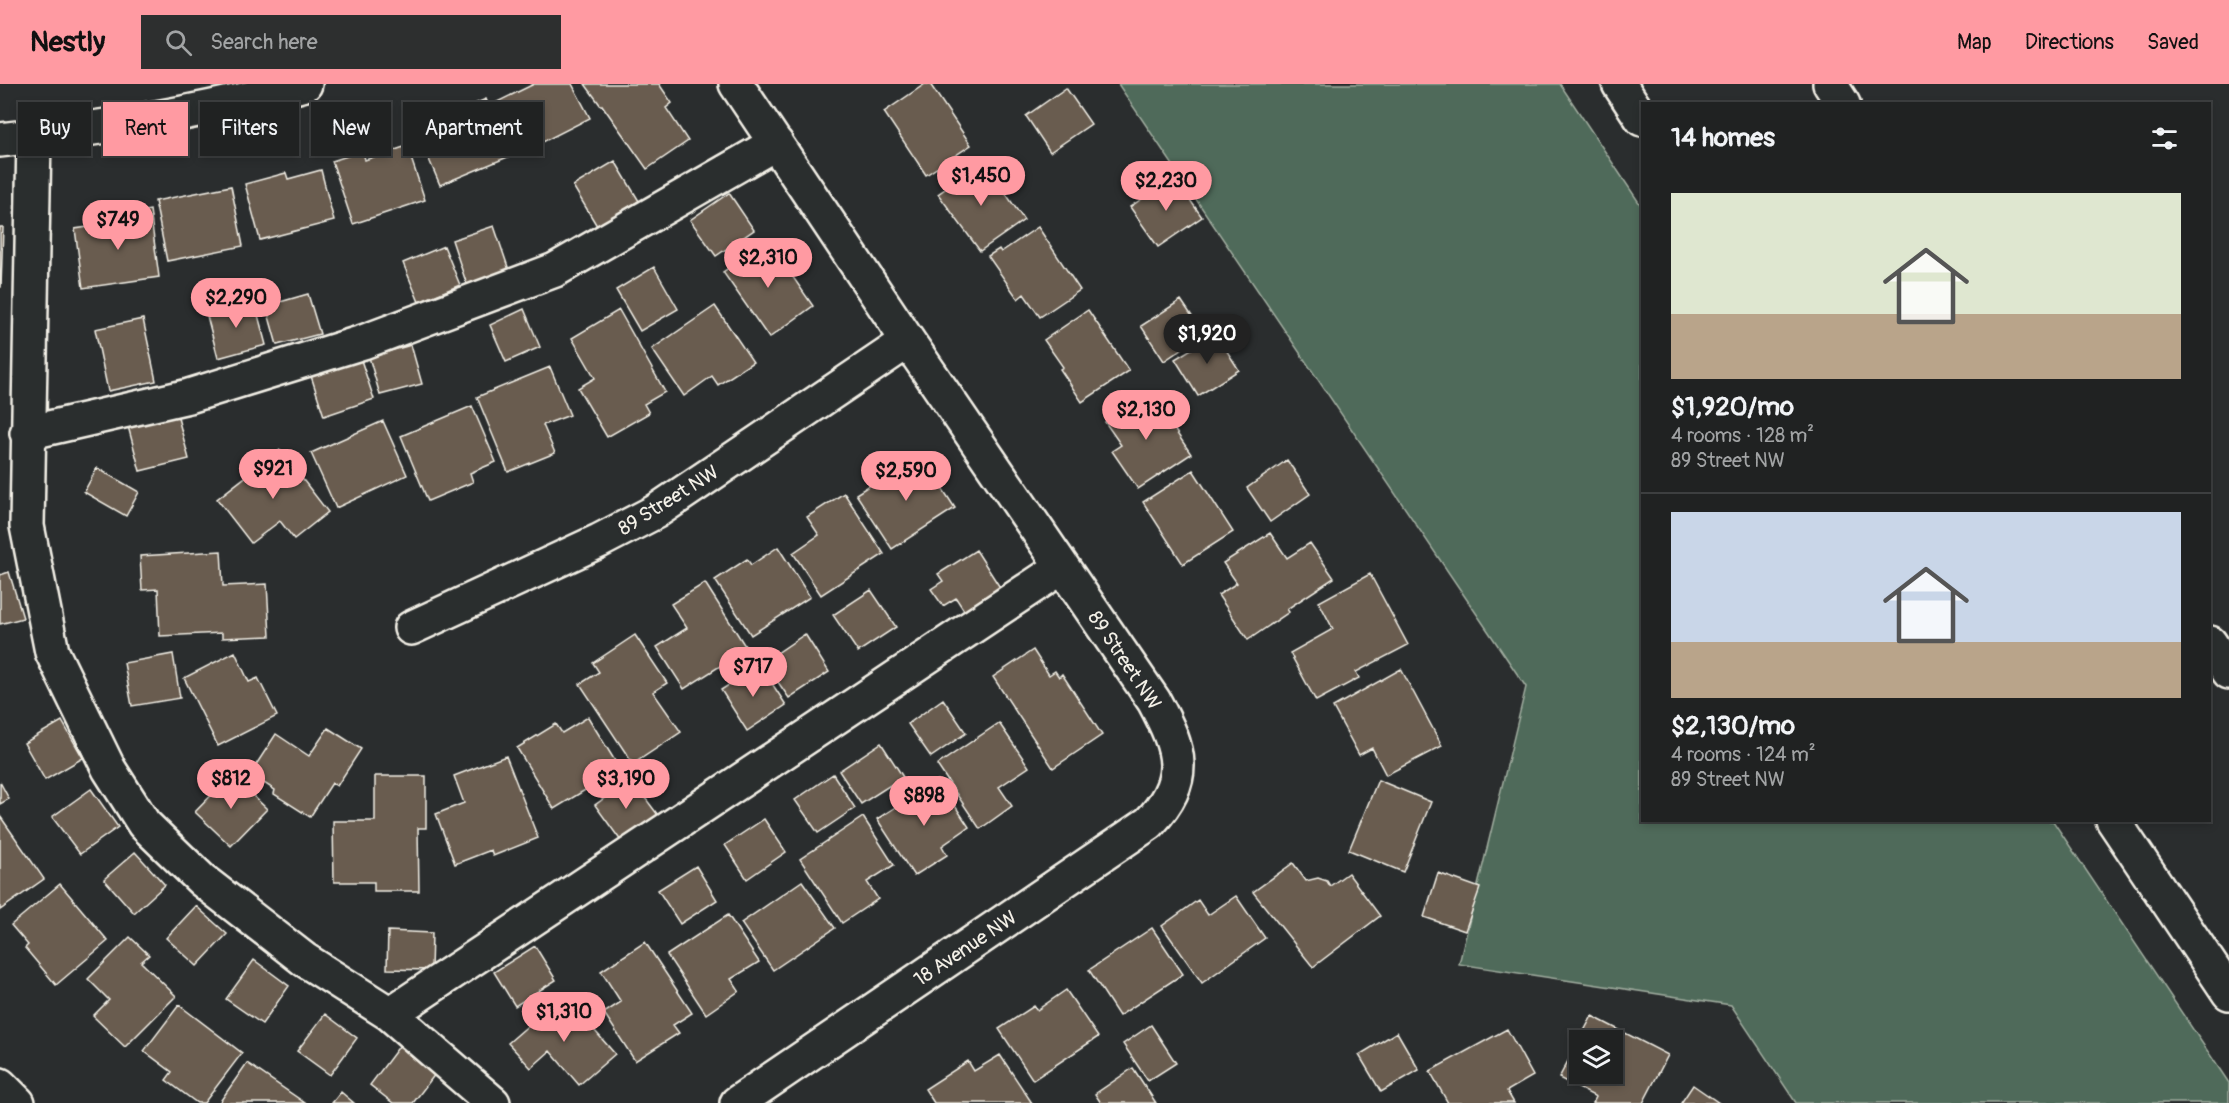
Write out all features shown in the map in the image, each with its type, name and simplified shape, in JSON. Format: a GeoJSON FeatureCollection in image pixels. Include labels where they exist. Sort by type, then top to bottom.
{"type":"FeatureCollection","features":[{"type":"Feature","properties":{"kind":"street"},"geometry":{"type":"LineString","coordinates":[[91,128],[166,117],[255,98],[304,84]]}},
{"type":"Feature","properties":{"kind":"street","name":"89 Street NW"},"geometry":{"type":"LineString","coordinates":[[736,84],[1154,701],[1168,725],[1174,747],[1177,778]]}},
{"type":"Feature","properties":{"kind":"street"},"geometry":{"type":"LineString","coordinates":[[1619,84],[1641,117]]}},
{"type":"Feature","properties":{"kind":"street"},"geometry":{"type":"LineString","coordinates":[[1830,84],[1842,102]]}},
{"type":"Feature","properties":{"kind":"street"},"geometry":{"type":"LineString","coordinates":[[0,140],[18,138]]}},
{"type":"Feature","properties":{"kind":"street"},"geometry":{"type":"LineString","coordinates":[[27,433],[189,396],[363,342],[555,270],[777,143]]}},
{"type":"Feature","properties":{"kind":"street"},"geometry":{"type":"LineString","coordinates":[[34,156],[27,526],[52,652],[109,770],[144,824],[202,880],[304,960],[390,1014],[493,1103]]}},
{"type":"Feature","properties":{"kind":"street","name":"89 Street NW"},"geometry":{"type":"LineString","coordinates":[[411,628],[599,541],[655,512],[908,341]]}},
{"type":"Feature","properties":{"kind":"street"},"geometry":{"type":"LineString","coordinates":[[390,1014],[1062,567]]}},
{"type":"Feature","properties":{"kind":"street"},"geometry":{"type":"LineString","coordinates":[[2211,645],[2229,672]]}},
{"type":"Feature","properties":{"kind":"street","name":"18 Avenue NW"},"geometry":{"type":"LineString","coordinates":[[737,1103],[1149,823],[1164,807],[1174,791],[1177,778]]}},
{"type":"Feature","properties":{"kind":"street"},"geometry":{"type":"LineString","coordinates":[[2114,822],[2229,993]]}},
{"type":"Feature","properties":{"kind":"street"},"geometry":{"type":"LineString","coordinates":[[0,1085],[18,1103]]}},
{"type":"Feature","properties":{"kind":"green space"},"geometry":{"type":"Polygon","coordinates":[[[1118,84],[1560,84],[1641,206],[1641,822],[2054,822],[2229,1083],[2229,1103],[1796,1103],[1731,1005],[1459,964],[1526,687],[1118,84]]]}},
{"type":"Feature","properties":{"kind":"building"},"geometry":{"type":"Polygon","coordinates":[[[534,84],[572,84],[590,118],[543,142],[543,102],[497,102],[534,84]]]}},
{"type":"Feature","properties":{"kind":"building"},"geometry":{"type":"Polygon","coordinates":[[[585,84],[659,84],[672,103],[666,108],[688,141],[647,169],[585,84]]]}},
{"type":"Feature","properties":{"kind":"building"},"geometry":{"type":"Polygon","coordinates":[[[925,84],[930,84],[971,145],[926,175],[884,112],[925,84]]]}},
{"type":"Feature","properties":{"kind":"building"},"geometry":{"type":"Polygon","coordinates":[[[1066,88],[1091,124],[1050,152],[1026,116],[1066,88]]]}},
{"type":"Feature","properties":{"kind":"building"},"geometry":{"type":"Polygon","coordinates":[[[403,147],[403,156],[410,156],[425,200],[353,224],[332,161],[348,156],[364,156],[365,160],[377,156],[391,156],[391,151],[403,147]]]}},
{"type":"Feature","properties":{"kind":"building"},"geometry":{"type":"Polygon","coordinates":[[[428,156],[510,156],[440,185],[428,156]]]}},
{"type":"Feature","properties":{"kind":"building"},"geometry":{"type":"Polygon","coordinates":[[[615,161],[639,201],[597,226],[573,186],[615,161]]]}},
{"type":"Feature","properties":{"kind":"building"},"geometry":{"type":"Polygon","coordinates":[[[984,162],[1024,220],[980,251],[938,194],[984,162]]]}},
{"type":"Feature","properties":{"kind":"building"},"geometry":{"type":"Polygon","coordinates":[[[321,170],[334,221],[260,240],[245,184],[286,173],[288,179],[321,170]]]}},
{"type":"Feature","properties":{"kind":"building"},"geometry":{"type":"Polygon","coordinates":[[[1174,177],[1202,217],[1158,247],[1130,207],[1174,177]]]}},
{"type":"Feature","properties":{"kind":"building"},"geometry":{"type":"Polygon","coordinates":[[[231,186],[243,246],[167,261],[155,201],[231,186]]]}},
{"type":"Feature","properties":{"kind":"building"},"geometry":{"type":"Polygon","coordinates":[[[729,193],[754,230],[716,256],[690,220],[729,193]]]}},
{"type":"Feature","properties":{"kind":"building"},"geometry":{"type":"Polygon","coordinates":[[[150,210],[159,277],[83,288],[75,229],[108,224],[107,217],[150,210]]]}},
{"type":"Feature","properties":{"kind":"building"},"geometry":{"type":"Polygon","coordinates":[[[494,226],[509,270],[467,285],[452,240],[494,226]]]}},
{"type":"Feature","properties":{"kind":"building"},"geometry":{"type":"Polygon","coordinates":[[[0,227],[3,227],[1,287],[0,287],[0,227]]]}},
{"type":"Feature","properties":{"kind":"building"},"geometry":{"type":"Polygon","coordinates":[[[1038,227],[1080,290],[1040,317],[1024,294],[1018,299],[988,256],[999,249],[1001,252],[1038,227]]]}},
{"type":"Feature","properties":{"kind":"building"},"geometry":{"type":"Polygon","coordinates":[[[768,241],[813,306],[769,338],[723,272],[768,241]]]}},
{"type":"Feature","properties":{"kind":"building"},"geometry":{"type":"Polygon","coordinates":[[[444,246],[460,285],[419,302],[403,263],[444,246]]]}},
{"type":"Feature","properties":{"kind":"building"},"geometry":{"type":"Polygon","coordinates":[[[654,267],[678,309],[640,331],[616,290],[654,267]]]}},
{"type":"Feature","properties":{"kind":"building"},"geometry":{"type":"Polygon","coordinates":[[[308,294],[320,334],[277,345],[266,306],[308,294]]]}},
{"type":"Feature","properties":{"kind":"building"},"geometry":{"type":"Polygon","coordinates":[[[254,300],[266,345],[218,358],[206,312],[254,300]]]}},
{"type":"Feature","properties":{"kind":"building"},"geometry":{"type":"Polygon","coordinates":[[[1181,300],[1204,334],[1164,361],[1141,326],[1181,300]]]}},
{"type":"Feature","properties":{"kind":"building"},"geometry":{"type":"Polygon","coordinates":[[[715,306],[753,362],[718,385],[712,376],[684,396],[652,349],[715,306]]]}},
{"type":"Feature","properties":{"kind":"building"},"geometry":{"type":"Polygon","coordinates":[[[524,309],[540,347],[506,362],[490,325],[524,309]]]}},
{"type":"Feature","properties":{"kind":"building"},"geometry":{"type":"Polygon","coordinates":[[[619,310],[665,392],[644,404],[649,413],[607,437],[578,388],[595,378],[572,338],[619,310]]]}},
{"type":"Feature","properties":{"kind":"building"},"geometry":{"type":"Polygon","coordinates":[[[1088,310],[1129,371],[1082,402],[1060,369],[1063,367],[1044,340],[1088,310]]]}},
{"type":"Feature","properties":{"kind":"building"},"geometry":{"type":"Polygon","coordinates":[[[143,319],[156,381],[108,391],[95,329],[143,319]]]}},
{"type":"Feature","properties":{"kind":"building"},"geometry":{"type":"Polygon","coordinates":[[[1216,334],[1239,370],[1198,396],[1175,359],[1216,334]]]}},
{"type":"Feature","properties":{"kind":"building"},"geometry":{"type":"Polygon","coordinates":[[[411,345],[422,384],[380,395],[369,357],[411,345]]]}},
{"type":"Feature","properties":{"kind":"building"},"geometry":{"type":"Polygon","coordinates":[[[361,360],[374,399],[324,416],[311,376],[361,360]]]}},
{"type":"Feature","properties":{"kind":"building"},"geometry":{"type":"Polygon","coordinates":[[[550,367],[570,415],[543,425],[555,453],[508,472],[477,397],[550,367]]]}},
{"type":"Feature","properties":{"kind":"building"},"geometry":{"type":"Polygon","coordinates":[[[1149,392],[1191,454],[1138,489],[1112,451],[1121,445],[1105,422],[1149,392]]]}},
{"type":"Feature","properties":{"kind":"building"},"geometry":{"type":"Polygon","coordinates":[[[472,406],[496,462],[470,473],[473,482],[428,501],[401,436],[472,406]]]}},
{"type":"Feature","properties":{"kind":"building"},"geometry":{"type":"Polygon","coordinates":[[[177,414],[189,459],[140,471],[128,426],[177,414]]]}},
{"type":"Feature","properties":{"kind":"building"},"geometry":{"type":"Polygon","coordinates":[[[383,421],[407,475],[336,508],[311,453],[383,421]]]}},
{"type":"Feature","properties":{"kind":"building"},"geometry":{"type":"Polygon","coordinates":[[[280,450],[328,512],[294,539],[280,521],[251,543],[217,499],[280,450]]]}},
{"type":"Feature","properties":{"kind":"building"},"geometry":{"type":"Polygon","coordinates":[[[922,457],[955,508],[892,549],[856,494],[889,473],[891,477],[922,457]]]}},
{"type":"Feature","properties":{"kind":"building"},"geometry":{"type":"Polygon","coordinates":[[[1287,460],[1310,494],[1270,522],[1247,488],[1287,460]]]}},
{"type":"Feature","properties":{"kind":"building"},"geometry":{"type":"Polygon","coordinates":[[[97,468],[139,492],[126,516],[84,492],[97,468]]]}},
{"type":"Feature","properties":{"kind":"building"},"geometry":{"type":"Polygon","coordinates":[[[1193,470],[1233,532],[1183,564],[1143,502],[1193,470]]]}},
{"type":"Feature","properties":{"kind":"building"},"geometry":{"type":"Polygon","coordinates":[[[844,493],[884,554],[821,595],[793,553],[819,535],[807,517],[844,493]]]}},
{"type":"Feature","properties":{"kind":"building"},"geometry":{"type":"Polygon","coordinates":[[[1270,533],[1287,558],[1310,543],[1334,578],[1287,609],[1289,612],[1248,640],[1218,595],[1237,583],[1223,563],[1270,533]]]}},
{"type":"Feature","properties":{"kind":"building"},"geometry":{"type":"Polygon","coordinates":[[[778,547],[810,597],[751,635],[715,580],[747,559],[751,565],[778,547]]]}},
{"type":"Feature","properties":{"kind":"building"},"geometry":{"type":"Polygon","coordinates":[[[976,550],[1001,589],[965,612],[956,598],[943,606],[931,589],[943,581],[938,574],[976,550]]]}},
{"type":"Feature","properties":{"kind":"building"},"geometry":{"type":"Polygon","coordinates":[[[221,551],[223,586],[267,584],[270,636],[222,638],[222,633],[160,636],[158,589],[142,590],[140,556],[221,551]]]}},
{"type":"Feature","properties":{"kind":"building"},"geometry":{"type":"Polygon","coordinates":[[[9,572],[23,618],[0,624],[0,575],[9,572]]]}},
{"type":"Feature","properties":{"kind":"building"},"geometry":{"type":"Polygon","coordinates":[[[1370,574],[1408,645],[1356,672],[1359,678],[1316,701],[1290,653],[1333,629],[1319,602],[1370,574]]]}},
{"type":"Feature","properties":{"kind":"building"},"geometry":{"type":"Polygon","coordinates":[[[705,583],[747,649],[684,689],[657,647],[687,628],[671,604],[705,583]]]}},
{"type":"Feature","properties":{"kind":"building"},"geometry":{"type":"Polygon","coordinates":[[[871,590],[896,627],[858,652],[833,615],[871,590]]]}},
{"type":"Feature","properties":{"kind":"building"},"geometry":{"type":"Polygon","coordinates":[[[805,634],[829,672],[789,698],[764,662],[805,634]]]}},
{"type":"Feature","properties":{"kind":"building"},"geometry":{"type":"Polygon","coordinates":[[[635,635],[667,683],[653,692],[681,732],[633,764],[580,684],[599,672],[593,663],[635,635]]]}},
{"type":"Feature","properties":{"kind":"building"},"geometry":{"type":"Polygon","coordinates":[[[1033,650],[1049,675],[1055,671],[1059,677],[1062,674],[1102,735],[1053,768],[993,677],[1033,650]]]}},
{"type":"Feature","properties":{"kind":"building"},"geometry":{"type":"Polygon","coordinates":[[[235,652],[249,682],[258,678],[277,716],[218,746],[184,678],[235,652]]]}},
{"type":"Feature","properties":{"kind":"building"},"geometry":{"type":"Polygon","coordinates":[[[173,654],[180,698],[132,706],[124,663],[173,654]]]}},
{"type":"Feature","properties":{"kind":"building"},"geometry":{"type":"Polygon","coordinates":[[[760,665],[786,705],[747,731],[721,690],[760,665]]]}},
{"type":"Feature","properties":{"kind":"building"},"geometry":{"type":"Polygon","coordinates":[[[1401,669],[1442,746],[1386,775],[1372,748],[1359,755],[1333,707],[1401,669]]]}},
{"type":"Feature","properties":{"kind":"building"},"geometry":{"type":"Polygon","coordinates":[[[943,699],[966,733],[931,757],[908,724],[943,699]]]}},
{"type":"Feature","properties":{"kind":"building"},"geometry":{"type":"Polygon","coordinates":[[[588,717],[620,769],[554,809],[517,748],[556,724],[562,733],[588,717]]]}},
{"type":"Feature","properties":{"kind":"building"},"geometry":{"type":"Polygon","coordinates":[[[62,721],[83,758],[45,780],[24,743],[62,721]]]}},
{"type":"Feature","properties":{"kind":"building"},"geometry":{"type":"Polygon","coordinates":[[[999,723],[1029,767],[999,787],[1012,806],[980,829],[937,765],[999,723]]]}},
{"type":"Feature","properties":{"kind":"building"},"geometry":{"type":"Polygon","coordinates":[[[328,728],[361,749],[337,786],[332,783],[310,817],[274,794],[275,790],[250,774],[276,734],[309,756],[328,728]]]}},
{"type":"Feature","properties":{"kind":"building"},"geometry":{"type":"Polygon","coordinates":[[[881,743],[903,777],[861,804],[839,771],[881,743]]]}},
{"type":"Feature","properties":{"kind":"building"},"geometry":{"type":"Polygon","coordinates":[[[506,756],[538,838],[493,856],[491,850],[455,864],[436,814],[464,803],[454,776],[506,756]]]}},
{"type":"Feature","properties":{"kind":"building"},"geometry":{"type":"Polygon","coordinates":[[[833,774],[855,808],[818,833],[795,800],[833,774]]]}},
{"type":"Feature","properties":{"kind":"building"},"geometry":{"type":"Polygon","coordinates":[[[231,775],[267,809],[231,846],[195,812],[231,775]]]}},
{"type":"Feature","properties":{"kind":"building"},"geometry":{"type":"Polygon","coordinates":[[[375,776],[426,776],[426,828],[418,828],[419,891],[374,891],[374,882],[334,882],[333,821],[375,821],[375,776]]]}},
{"type":"Feature","properties":{"kind":"building"},"geometry":{"type":"Polygon","coordinates":[[[631,779],[658,815],[621,841],[595,805],[631,779]]]}},
{"type":"Feature","properties":{"kind":"building"},"geometry":{"type":"Polygon","coordinates":[[[938,780],[969,827],[942,846],[947,855],[914,876],[877,819],[938,780]]]}},
{"type":"Feature","properties":{"kind":"building"},"geometry":{"type":"Polygon","coordinates":[[[1378,780],[1431,802],[1403,872],[1349,850],[1378,780]]]}},
{"type":"Feature","properties":{"kind":"building"},"geometry":{"type":"Polygon","coordinates":[[[0,782],[9,799],[0,804],[0,782]]]}},
{"type":"Feature","properties":{"kind":"building"},"geometry":{"type":"Polygon","coordinates":[[[91,789],[118,827],[80,854],[52,817],[91,789]]]}},
{"type":"Feature","properties":{"kind":"building"},"geometry":{"type":"Polygon","coordinates":[[[0,816],[44,879],[0,910],[0,816]]]}},
{"type":"Feature","properties":{"kind":"building"},"geometry":{"type":"Polygon","coordinates":[[[863,817],[894,865],[867,882],[878,899],[842,923],[800,859],[863,817]]]}},
{"type":"Feature","properties":{"kind":"building"},"geometry":{"type":"Polygon","coordinates":[[[764,819],[786,852],[747,879],[725,845],[764,819]]]}},
{"type":"Feature","properties":{"kind":"building"},"geometry":{"type":"Polygon","coordinates":[[[135,852],[165,885],[134,913],[104,879],[135,852]]]}},
{"type":"Feature","properties":{"kind":"building"},"geometry":{"type":"Polygon","coordinates":[[[1293,863],[1306,881],[1318,878],[1327,881],[1330,886],[1348,873],[1380,916],[1313,967],[1253,892],[1293,863]]]}},
{"type":"Feature","properties":{"kind":"building"},"geometry":{"type":"Polygon","coordinates":[[[696,866],[717,900],[680,924],[658,890],[696,866]]]}},
{"type":"Feature","properties":{"kind":"building"},"geometry":{"type":"Polygon","coordinates":[[[1438,873],[1480,888],[1465,931],[1424,917],[1438,873]]]}},
{"type":"Feature","properties":{"kind":"building"},"geometry":{"type":"Polygon","coordinates":[[[802,881],[835,928],[773,970],[741,923],[802,881]]]}},
{"type":"Feature","properties":{"kind":"building"},"geometry":{"type":"Polygon","coordinates":[[[60,884],[108,941],[56,985],[25,948],[28,945],[11,925],[60,884]]]}},
{"type":"Feature","properties":{"kind":"building"},"geometry":{"type":"Polygon","coordinates":[[[1236,896],[1265,938],[1202,983],[1162,926],[1198,900],[1208,915],[1236,896]]]}},
{"type":"Feature","properties":{"kind":"building"},"geometry":{"type":"Polygon","coordinates":[[[196,906],[227,934],[197,966],[166,938],[196,906]]]}},
{"type":"Feature","properties":{"kind":"building"},"geometry":{"type":"Polygon","coordinates":[[[728,915],[759,962],[731,979],[739,991],[706,1014],[667,955],[728,915]]]}},
{"type":"Feature","properties":{"kind":"building"},"geometry":{"type":"Polygon","coordinates":[[[1152,928],[1183,974],[1119,1016],[1089,970],[1152,928]]]}},
{"type":"Feature","properties":{"kind":"building"},"geometry":{"type":"Polygon","coordinates":[[[388,931],[432,933],[431,970],[387,969],[388,931]]]}},
{"type":"Feature","properties":{"kind":"building"},"geometry":{"type":"Polygon","coordinates":[[[130,937],[149,955],[141,962],[176,996],[125,1047],[93,1016],[109,1000],[88,979],[130,937]]]}},
{"type":"Feature","properties":{"kind":"building"},"geometry":{"type":"Polygon","coordinates":[[[645,942],[692,1013],[673,1025],[679,1033],[635,1061],[604,1013],[621,1002],[601,971],[645,942]]]}},
{"type":"Feature","properties":{"kind":"building"},"geometry":{"type":"Polygon","coordinates":[[[535,946],[556,980],[515,1006],[494,972],[535,946]]]}},
{"type":"Feature","properties":{"kind":"building"},"geometry":{"type":"Polygon","coordinates":[[[254,960],[289,986],[262,1024],[226,999],[254,960]]]}},
{"type":"Feature","properties":{"kind":"building"},"geometry":{"type":"Polygon","coordinates":[[[1066,990],[1098,1037],[1033,1080],[999,1029],[1034,1006],[1037,1010],[1066,990]]]}},
{"type":"Feature","properties":{"kind":"building"},"geometry":{"type":"Polygon","coordinates":[[[568,1000],[615,1054],[579,1085],[550,1051],[531,1068],[508,1043],[546,1010],[551,1015],[568,1000]]]}},
{"type":"Feature","properties":{"kind":"building"},"geometry":{"type":"Polygon","coordinates":[[[179,1005],[242,1053],[204,1103],[197,1103],[166,1080],[172,1072],[144,1051],[179,1005]]]}},
{"type":"Feature","properties":{"kind":"building"},"geometry":{"type":"Polygon","coordinates":[[[325,1014],[357,1038],[330,1075],[297,1051],[325,1014]]]}},
{"type":"Feature","properties":{"kind":"building"},"geometry":{"type":"Polygon","coordinates":[[[1592,1016],[1619,1030],[1585,1030],[1592,1016]]]}},
{"type":"Feature","properties":{"kind":"building"},"geometry":{"type":"Polygon","coordinates":[[[1151,1025],[1176,1063],[1148,1081],[1123,1044],[1151,1025]]]}},
{"type":"Feature","properties":{"kind":"building"},"geometry":{"type":"Polygon","coordinates":[[[1507,1029],[1533,1076],[1507,1091],[1514,1103],[1448,1103],[1430,1071],[1507,1029]]]}},
{"type":"Feature","properties":{"kind":"building"},"geometry":{"type":"Polygon","coordinates":[[[1397,1032],[1419,1070],[1381,1092],[1359,1055],[1397,1032]]]}},
{"type":"Feature","properties":{"kind":"building"},"geometry":{"type":"Polygon","coordinates":[[[1623,1032],[1668,1055],[1643,1103],[1593,1103],[1596,1097],[1571,1084],[1623,1084],[1623,1032]]]}},
{"type":"Feature","properties":{"kind":"building"},"geometry":{"type":"Polygon","coordinates":[[[403,1041],[439,1069],[413,1103],[393,1103],[370,1085],[403,1041]]]}},
{"type":"Feature","properties":{"kind":"building"},"geometry":{"type":"Polygon","coordinates":[[[1000,1055],[1032,1103],[934,1103],[925,1089],[968,1061],[974,1071],[1000,1055]]]}},
{"type":"Feature","properties":{"kind":"building"},"geometry":{"type":"Polygon","coordinates":[[[1569,1059],[1569,1083],[1559,1078],[1569,1059]]]}},
{"type":"Feature","properties":{"kind":"building"},"geometry":{"type":"Polygon","coordinates":[[[247,1063],[305,1103],[219,1103],[247,1063]]]}},
{"type":"Feature","properties":{"kind":"building"},"geometry":{"type":"Polygon","coordinates":[[[1133,1068],[1156,1103],[1101,1103],[1095,1094],[1133,1068]]]}},
{"type":"Feature","properties":{"kind":"building"},"geometry":{"type":"Polygon","coordinates":[[[1693,1085],[1719,1103],[1681,1103],[1693,1085]]]}},
{"type":"Feature","properties":{"kind":"building"},"geometry":{"type":"Polygon","coordinates":[[[341,1092],[354,1103],[332,1103],[341,1092]]]}}]}
